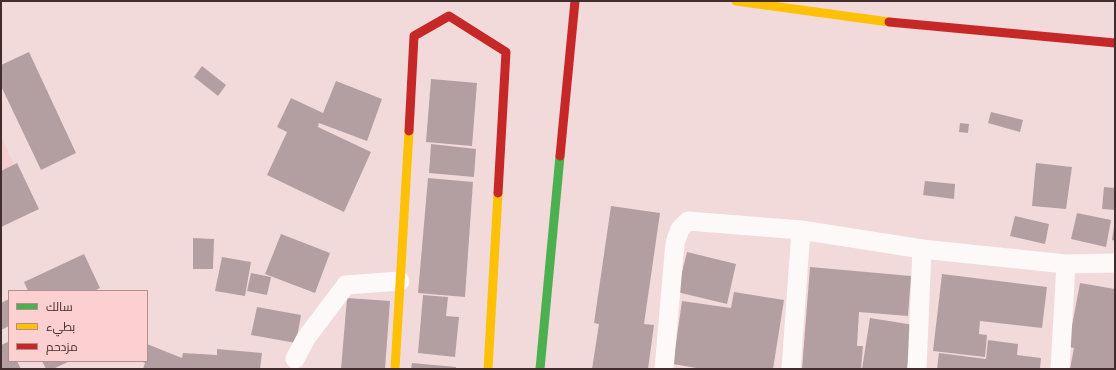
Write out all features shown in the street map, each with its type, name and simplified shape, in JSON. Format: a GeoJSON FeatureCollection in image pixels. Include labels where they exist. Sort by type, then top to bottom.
{"type":"FeatureCollection","features":[{"type":"Feature","properties":{"kind":"main road"},"geometry":{"type":"LineString","coordinates":[[540,369],[575,1]]}},
{"type":"Feature","properties":{"kind":"main road"},"geometry":{"type":"LineString","coordinates":[[736,1],[1074,48]]}},
{"type":"Feature","properties":{"kind":"main road"},"geometry":{"type":"LineString","coordinates":[[395,369],[414,36],[449,16],[506,52],[488,369]]}},
{"type":"Feature","properties":{"kind":"main road"},"geometry":{"type":"LineString","coordinates":[[895,24],[1115,44]]}},
{"type":"Feature","properties":{"kind":"street"},"geometry":{"type":"LineString","coordinates":[[664,369],[675,243],[680,229],[688,221],[801,230],[922,249],[1066,264],[1115,263]]}},
{"type":"Feature","properties":{"kind":"street"},"geometry":{"type":"LineString","coordinates":[[791,369],[801,230]]}},
{"type":"Feature","properties":{"kind":"street"},"geometry":{"type":"LineString","coordinates":[[917,369],[922,249]]}},
{"type":"Feature","properties":{"kind":"street"},"geometry":{"type":"LineString","coordinates":[[1060,369],[1066,264]]}},
{"type":"Feature","properties":{"kind":"street"},"geometry":{"type":"LineString","coordinates":[[295,359],[306,338],[346,285],[400,281]]}},
{"type":"Feature","properties":{"kind":"shaded area"},"geometry":{"type":"Polygon","coordinates":[[[1,136],[16,169],[1,175],[1,136]]]}},
{"type":"Feature","properties":{"kind":"building"},"geometry":{"type":"Polygon","coordinates":[[[29,52],[76,153],[41,170],[1,86],[1,65],[29,52]]]}},
{"type":"Feature","properties":{"kind":"building"},"geometry":{"type":"Polygon","coordinates":[[[202,66],[226,85],[218,96],[194,77],[202,66]]]}},
{"type":"Feature","properties":{"kind":"building"},"geometry":{"type":"Polygon","coordinates":[[[431,79],[477,83],[472,146],[426,142],[431,79]]]}},
{"type":"Feature","properties":{"kind":"building"},"geometry":{"type":"Polygon","coordinates":[[[336,81],[382,99],[367,141],[319,123],[318,127],[371,152],[344,212],[267,175],[287,132],[277,127],[291,98],[323,113],[336,81]]]}},
{"type":"Feature","properties":{"kind":"building"},"geometry":{"type":"Polygon","coordinates":[[[991,112],[1023,120],[1020,132],[988,123],[991,112]]]}},
{"type":"Feature","properties":{"kind":"building"},"geometry":{"type":"Polygon","coordinates":[[[960,123],[969,124],[968,133],[959,132],[960,123]]]}},
{"type":"Feature","properties":{"kind":"building"},"geometry":{"type":"Polygon","coordinates":[[[431,144],[476,149],[474,177],[429,173],[431,144]]]}},
{"type":"Feature","properties":{"kind":"building"},"geometry":{"type":"Polygon","coordinates":[[[17,163],[39,209],[1,227],[1,171],[17,163]]]}},
{"type":"Feature","properties":{"kind":"building"},"geometry":{"type":"Polygon","coordinates":[[[1036,163],[1072,167],[1066,209],[1032,206],[1036,163]]]}},
{"type":"Feature","properties":{"kind":"building"},"geometry":{"type":"Polygon","coordinates":[[[428,178],[473,182],[465,297],[418,293],[428,178]]]}},
{"type":"Feature","properties":{"kind":"building"},"geometry":{"type":"Polygon","coordinates":[[[925,181],[955,184],[954,199],[923,195],[925,181]]]}},
{"type":"Feature","properties":{"kind":"building"},"geometry":{"type":"Polygon","coordinates":[[[1104,187],[1115,188],[1115,210],[1102,209],[1104,187]]]}},
{"type":"Feature","properties":{"kind":"building"},"geometry":{"type":"Polygon","coordinates":[[[611,206],[660,213],[644,324],[654,325],[648,369],[592,369],[599,324],[594,323],[611,206]]]}},
{"type":"Feature","properties":{"kind":"building"},"geometry":{"type":"Polygon","coordinates":[[[1077,213],[1111,220],[1106,247],[1071,239],[1077,213]]]}},
{"type":"Feature","properties":{"kind":"building"},"geometry":{"type":"Polygon","coordinates":[[[1015,216],[1049,224],[1045,244],[1010,236],[1015,216]]]}},
{"type":"Feature","properties":{"kind":"building"},"geometry":{"type":"Polygon","coordinates":[[[1115,226],[1115,241],[1112,240],[1115,226]]]}},
{"type":"Feature","properties":{"kind":"building"},"geometry":{"type":"Polygon","coordinates":[[[281,234],[330,253],[315,293],[265,274],[281,234]]]}},
{"type":"Feature","properties":{"kind":"building"},"geometry":{"type":"Polygon","coordinates":[[[193,238],[214,239],[213,269],[193,269],[193,238]]]}},
{"type":"Feature","properties":{"kind":"building"},"geometry":{"type":"Polygon","coordinates":[[[687,252],[736,264],[727,304],[677,292],[687,252]]]}},
{"type":"Feature","properties":{"kind":"building"},"geometry":{"type":"Polygon","coordinates":[[[84,254],[100,288],[96,290],[28,290],[24,282],[84,254]]]}},
{"type":"Feature","properties":{"kind":"building"},"geometry":{"type":"Polygon","coordinates":[[[222,257],[251,262],[245,296],[215,291],[222,257]]]}},
{"type":"Feature","properties":{"kind":"building"},"geometry":{"type":"Polygon","coordinates":[[[810,267],[911,276],[908,316],[859,312],[857,346],[863,346],[861,369],[802,369],[810,267]]]}},
{"type":"Feature","properties":{"kind":"building"},"geometry":{"type":"Polygon","coordinates":[[[251,273],[271,277],[267,295],[247,291],[251,273]]]}},
{"type":"Feature","properties":{"kind":"building"},"geometry":{"type":"Polygon","coordinates":[[[942,274],[1047,287],[1042,328],[980,321],[979,334],[987,335],[985,357],[933,351],[942,274]]]}},
{"type":"Feature","properties":{"kind":"building"},"geometry":{"type":"Polygon","coordinates":[[[1080,283],[1115,289],[1115,369],[1070,369],[1074,348],[1068,347],[1080,283]]]}},
{"type":"Feature","properties":{"kind":"building"},"geometry":{"type":"Polygon","coordinates":[[[734,292],[784,300],[773,369],[702,369],[673,364],[682,301],[731,308],[734,292]]]}},
{"type":"Feature","properties":{"kind":"building"},"geometry":{"type":"Polygon","coordinates":[[[423,295],[448,297],[446,316],[459,317],[455,357],[418,353],[423,295]]]}},
{"type":"Feature","properties":{"kind":"building"},"geometry":{"type":"Polygon","coordinates":[[[347,298],[390,301],[385,369],[341,369],[347,298]]]}},
{"type":"Feature","properties":{"kind":"building"},"geometry":{"type":"Polygon","coordinates":[[[8,300],[8,326],[1,330],[1,303],[8,300]]]}},
{"type":"Feature","properties":{"kind":"building"},"geometry":{"type":"Polygon","coordinates":[[[257,307],[301,315],[296,343],[251,335],[257,307]]]}},
{"type":"Feature","properties":{"kind":"building"},"geometry":{"type":"Polygon","coordinates":[[[870,318],[914,325],[907,369],[862,369],[870,318]]]}},
{"type":"Feature","properties":{"kind":"building"},"geometry":{"type":"Polygon","coordinates":[[[988,340],[1018,344],[1017,355],[1041,358],[1040,369],[937,369],[939,353],[986,359],[988,340]]]}},
{"type":"Feature","properties":{"kind":"building"},"geometry":{"type":"Polygon","coordinates":[[[8,342],[8,362],[18,362],[21,369],[1,369],[1,345],[8,342]]]}},
{"type":"Feature","properties":{"kind":"building"},"geometry":{"type":"Polygon","coordinates":[[[148,344],[182,358],[183,353],[217,355],[217,349],[262,353],[260,369],[143,369],[145,363],[142,362],[148,362],[148,344]]]}},
{"type":"Feature","properties":{"kind":"building"},"geometry":{"type":"Polygon","coordinates":[[[42,362],[68,362],[53,369],[46,369],[42,362]]]}},
{"type":"Feature","properties":{"kind":"building"},"geometry":{"type":"Polygon","coordinates":[[[412,363],[456,367],[456,369],[411,369],[412,363]]]}},
{"type":"Feature","properties":{"kind":"traffic: fast"},"geometry":{"type":"LineString","coordinates":[[540,369],[560,156]]}},
{"type":"Feature","properties":{"kind":"traffic: slow"},"geometry":{"type":"LineString","coordinates":[[736,1],[889,22]]}},
{"type":"Feature","properties":{"kind":"traffic: slow"},"geometry":{"type":"LineString","coordinates":[[395,369],[409,131]]}},
{"type":"Feature","properties":{"kind":"traffic: slow"},"geometry":{"type":"LineString","coordinates":[[488,369],[498,193]]}},
{"type":"Feature","properties":{"kind":"traffic: jam"},"geometry":{"type":"LineString","coordinates":[[560,156],[575,1]]}},
{"type":"Feature","properties":{"kind":"traffic: jam"},"geometry":{"type":"LineString","coordinates":[[409,131],[414,36],[449,16],[506,52],[498,193]]}},
{"type":"Feature","properties":{"kind":"traffic: jam"},"geometry":{"type":"LineString","coordinates":[[889,22],[1115,43]]}}]}
